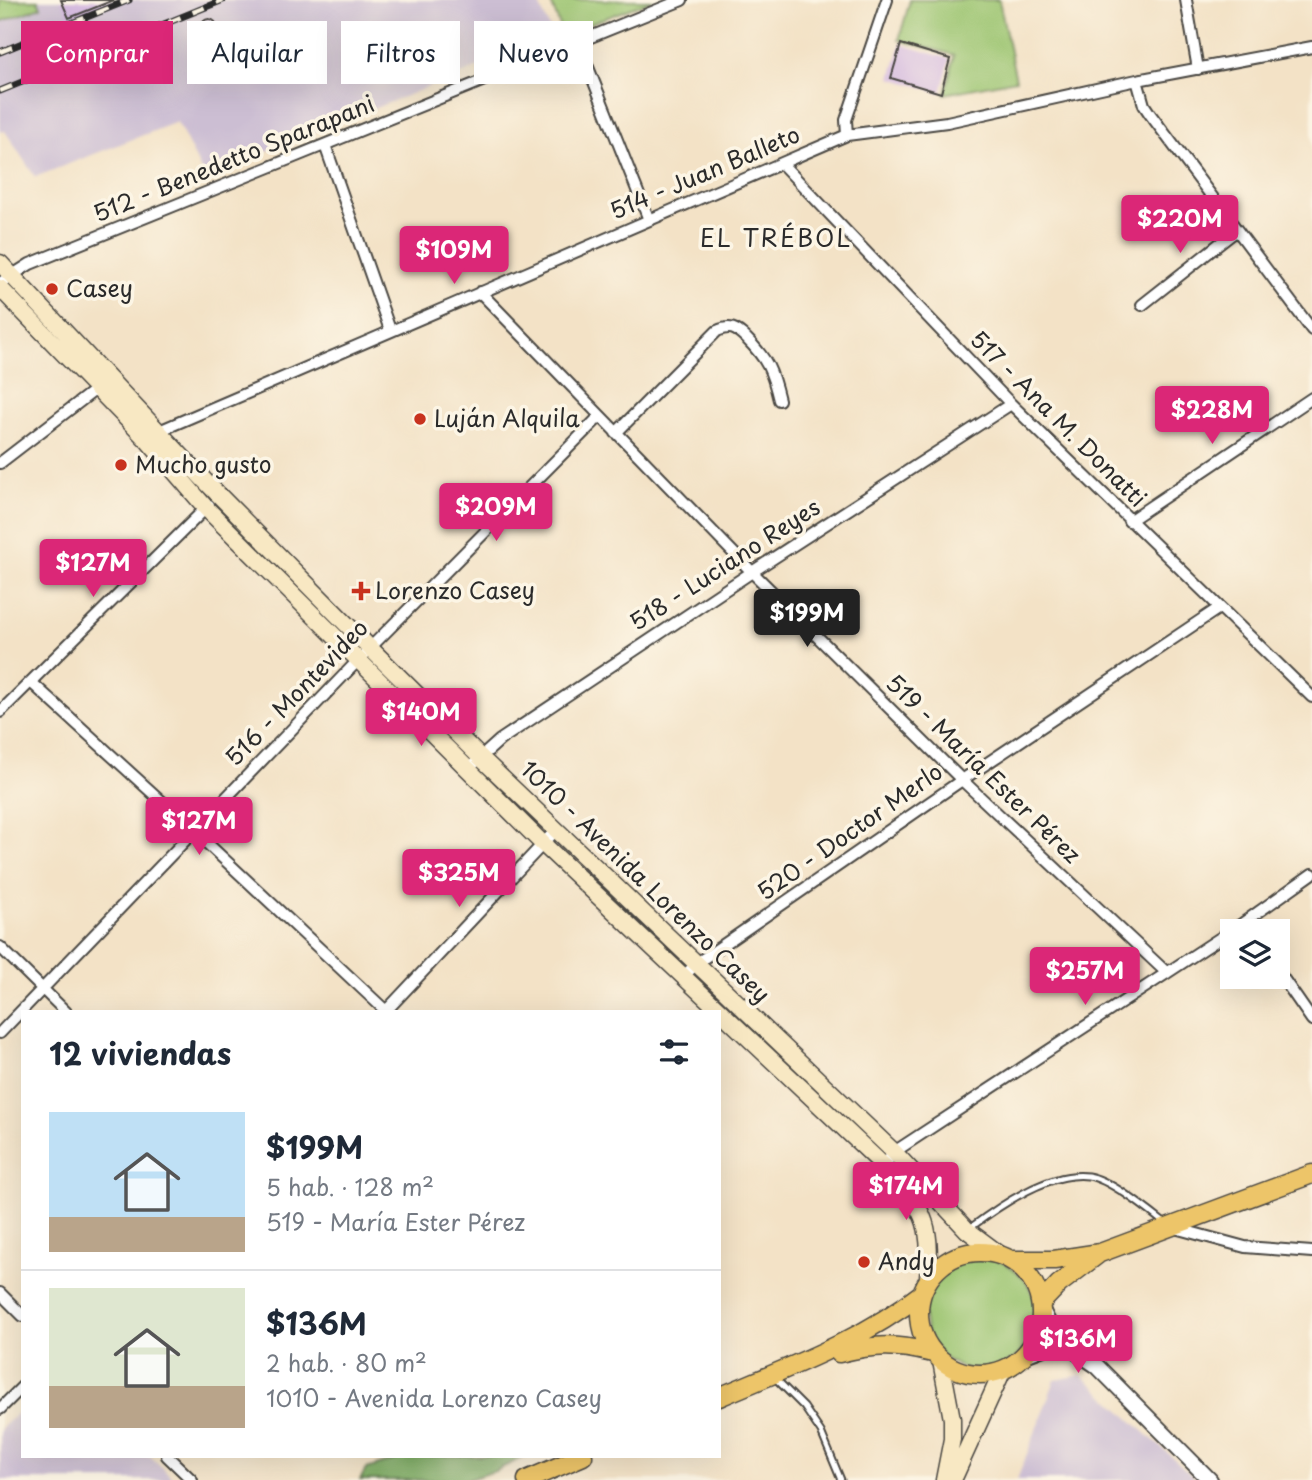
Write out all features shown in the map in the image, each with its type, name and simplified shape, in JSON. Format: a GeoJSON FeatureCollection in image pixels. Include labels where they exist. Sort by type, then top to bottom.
{"type":"FeatureCollection","features":[{"type":"Feature","properties":{"kind":"main road","name":"1010 - Avenida Lorenzo Casey"},"geometry":{"type":"LineString","coordinates":[[3,277],[154,437],[219,495],[468,769],[718,1010]]}},
{"type":"Feature","properties":{"kind":"main road","name":"1010 - Avenida Lorenzo Casey"},"geometry":{"type":"LineString","coordinates":[[154,437],[206,508],[364,654],[480,756],[894,1152],[967,1230],[1007,1258]]}},
{"type":"Feature","properties":{"kind":"main road","name":"1010 - Avenida Lorenzo Casey"},"geometry":{"type":"LineString","coordinates":[[721,1013],[884,1166],[916,1202],[923,1214],[930,1254],[925,1286]]}},
{"type":"Feature","properties":{"kind":"main road"},"geometry":{"type":"LineString","coordinates":[[721,1396],[805,1362],[876,1326],[925,1286],[937,1268],[961,1254],[989,1252],[1007,1258],[1054,1260],[1100,1253],[1312,1174]]}},
{"type":"Feature","properties":{"kind":"main road"},"geometry":{"type":"LineString","coordinates":[[1042,1308],[1059,1284],[1100,1253]]}},
{"type":"Feature","properties":{"kind":"main road"},"geometry":{"type":"LineString","coordinates":[[805,1362],[866,1346],[885,1345],[904,1346],[937,1357],[959,1371],[980,1375],[1003,1370],[1025,1355],[1034,1343],[1040,1330],[1042,1308],[1031,1279],[1007,1258]]}},
{"type":"Feature","properties":{"kind":"main road"},"geometry":{"type":"LineString","coordinates":[[925,1286],[919,1327],[937,1357],[952,1419],[952,1439],[944,1480]]}},
{"type":"Feature","properties":{"kind":"main road"},"geometry":{"type":"LineString","coordinates":[[953,1480],[1003,1370]]}},
{"type":"Feature","properties":{"kind":"main road"},"geometry":{"type":"LineString","coordinates":[[527,1480],[578,1458]]}},
{"type":"Feature","properties":{"kind":"street","name":"512 - Benedetto Sparapani"},"geometry":{"type":"LineString","coordinates":[[593,36],[682,0]]}},
{"type":"Feature","properties":{"kind":"street"},"geometry":{"type":"LineString","coordinates":[[847,135],[846,120],[887,0]]}},
{"type":"Feature","properties":{"kind":"street"},"geometry":{"type":"LineString","coordinates":[[1186,0],[1198,69]]}},
{"type":"Feature","properties":{"kind":"street","name":"514 - Juan Balleto"},"geometry":{"type":"LineString","coordinates":[[154,437],[390,330],[847,135],[947,122],[1137,80],[1312,47]]}},
{"type":"Feature","properties":{"kind":"street"},"geometry":{"type":"LineString","coordinates":[[593,80],[649,220]]}},
{"type":"Feature","properties":{"kind":"street"},"geometry":{"type":"LineString","coordinates":[[1137,80],[1144,105],[1150,114],[1312,330]]}},
{"type":"Feature","properties":{"kind":"street","name":"512 - Benedetto Sparapani"},"geometry":{"type":"LineString","coordinates":[[3,277],[475,84]]}},
{"type":"Feature","properties":{"kind":"street"},"geometry":{"type":"LineString","coordinates":[[325,145],[390,330]]}},
{"type":"Feature","properties":{"kind":"street","name":"517 - Ana M. Donatti"},"geometry":{"type":"LineString","coordinates":[[782,164],[1012,404],[1129,521],[1309,691]]}},
{"type":"Feature","properties":{"kind":"street"},"geometry":{"type":"LineString","coordinates":[[1142,305],[1237,230]]}},
{"type":"Feature","properties":{"kind":"street","name":"519 - María Ester Pérez"},"geometry":{"type":"LineString","coordinates":[[480,292],[751,572],[962,780],[1167,972]]}},
{"type":"Feature","properties":{"kind":"street"},"geometry":{"type":"LineString","coordinates":[[616,433],[717,331],[727,327],[738,330],[763,354],[774,379],[779,400]]}},
{"type":"Feature","properties":{"kind":"street"},"geometry":{"type":"LineString","coordinates":[[0,463],[103,383]]}},
{"type":"Feature","properties":{"kind":"street"},"geometry":{"type":"LineString","coordinates":[[1129,521],[1312,398]]}},
{"type":"Feature","properties":{"kind":"street","name":"518 - Luciano Reyes"},"geometry":{"type":"LineString","coordinates":[[468,769],[500,740],[751,572],[1012,404]]}},
{"type":"Feature","properties":{"kind":"street","name":"516 - Montevideo"},"geometry":{"type":"LineString","coordinates":[[22,1010],[364,654],[600,415]]}},
{"type":"Feature","properties":{"kind":"street"},"geometry":{"type":"LineString","coordinates":[[0,712],[219,495]]}},
{"type":"Feature","properties":{"kind":"street","name":"520 - Doctor Merlo"},"geometry":{"type":"LineString","coordinates":[[683,977],[697,963],[962,780],[1220,608]]}},
{"type":"Feature","properties":{"kind":"street"},"geometry":{"type":"LineString","coordinates":[[32,683],[194,830],[385,1010]]}},
{"type":"Feature","properties":{"kind":"street"},"geometry":{"type":"LineString","coordinates":[[387,1010],[556,830]]}},
{"type":"Feature","properties":{"kind":"street"},"geometry":{"type":"LineString","coordinates":[[1256,919],[1312,874]]}},
{"type":"Feature","properties":{"kind":"street"},"geometry":{"type":"LineString","coordinates":[[884,1166],[894,1152],[1167,972],[1220,942]]}},
{"type":"Feature","properties":{"kind":"street"},"geometry":{"type":"LineString","coordinates":[[0,947],[64,1010]]}},
{"type":"Feature","properties":{"kind":"street"},"geometry":{"type":"LineString","coordinates":[[1290,988],[1312,1020]]}},
{"type":"Feature","properties":{"kind":"street","name":"516 - Montevideo"},"geometry":{"type":"LineString","coordinates":[[0,1034],[21,1011]]}},
{"type":"Feature","properties":{"kind":"street"},"geometry":{"type":"LineString","coordinates":[[1169,1227],[1245,1247],[1312,1252]]}},
{"type":"Feature","properties":{"kind":"street"},"geometry":{"type":"LineString","coordinates":[[0,1293],[21,1314]]}},
{"type":"Feature","properties":{"kind":"street"},"geometry":{"type":"LineString","coordinates":[[1042,1308],[1056,1338],[1097,1366],[1210,1480]]}},
{"type":"Feature","properties":{"kind":"street"},"geometry":{"type":"LineString","coordinates":[[1025,1355],[1051,1345],[1070,1349]]}},
{"type":"Feature","properties":{"kind":"street"},"geometry":{"type":"LineString","coordinates":[[0,1409],[21,1388]]}},
{"type":"Feature","properties":{"kind":"street"},"geometry":{"type":"LineString","coordinates":[[169,1458],[192,1480]]}},
{"type":"Feature","properties":{"kind":"lane"},"geometry":{"type":"LineString","coordinates":[[967,1230],[1004,1203],[1038,1186],[1068,1177],[1090,1176],[1137,1202],[1169,1227]]}},
{"type":"Feature","properties":{"kind":"lane"},"geometry":{"type":"LineString","coordinates":[[772,1375],[804,1407],[821,1432],[841,1480]]}},
{"type":"Feature","properties":{"kind":"shaded area"},"geometry":{"type":"Polygon","coordinates":[[[0,0],[537,0],[547,21],[474,21],[474,69],[460,74],[460,21],[341,21],[341,84],[436,84],[204,176],[177,122],[35,177],[5,131],[0,132],[0,0]]]}},
{"type":"Feature","properties":{"kind":"shaded area"},"geometry":{"type":"Polygon","coordinates":[[[1082,1375],[1197,1480],[1017,1480],[1055,1380],[1082,1375]]]}},
{"type":"Feature","properties":{"kind":"shaded area"},"geometry":{"type":"Polygon","coordinates":[[[21,1409],[21,1458],[152,1458],[175,1480],[0,1480],[0,1430],[21,1409]]]}},
{"type":"Feature","properties":{"kind":"green space"},"geometry":{"type":"Polygon","coordinates":[[[0,0],[38,0],[41,7],[0,22],[0,0]]]}},
{"type":"Feature","properties":{"kind":"green space"},"geometry":{"type":"Polygon","coordinates":[[[550,0],[653,0],[593,23],[558,21],[550,0]]]}},
{"type":"Feature","properties":{"kind":"green space"},"geometry":{"type":"Polygon","coordinates":[[[910,0],[999,0],[1016,80],[945,94],[954,55],[899,40],[910,0]]]}},
{"type":"Feature","properties":{"kind":"green space"},"geometry":{"type":"Polygon","coordinates":[[[980,1258],[1001,1263],[1019,1275],[1031,1293],[1036,1314],[1031,1335],[1019,1353],[1001,1365],[980,1370],[959,1365],[941,1353],[929,1335],[924,1314],[929,1293],[941,1275],[959,1263],[980,1258]]]}},
{"type":"Feature","properties":{"kind":"green space"},"geometry":{"type":"Polygon","coordinates":[[[401,1458],[522,1458],[495,1471],[466,1480],[360,1480],[366,1469],[401,1458]]]}},
{"type":"Feature","properties":{"kind":"building"},"geometry":{"type":"Polygon","coordinates":[[[61,0],[114,0],[69,18],[61,0]]]}},
{"type":"Feature","properties":{"kind":"building"},"geometry":{"type":"Polygon","coordinates":[[[901,44],[950,59],[941,93],[891,78],[901,44]]]}},
{"type":"Feature","properties":{"kind":"railway"},"geometry":{"type":"LineString","coordinates":[[0,52],[129,0]]}},
{"type":"Feature","properties":{"kind":"railway"},"geometry":{"type":"LineString","coordinates":[[0,91],[223,0]]}},
{"type":"Feature","properties":{"kind":"place","name":"Casey"},"geometry":{"type":"Point","coordinates":[52,289]}},
{"type":"Feature","properties":{"kind":"place","name":"Luján Alquila"},"geometry":{"type":"Point","coordinates":[420,419]}},
{"type":"Feature","properties":{"kind":"place","name":"Mucho gusto"},"geometry":{"type":"Point","coordinates":[121,465]}},
{"type":"Feature","properties":{"kind":"place","name":"Lorenzo Casey"},"geometry":{"type":"Point","coordinates":[361,591]}},
{"type":"Feature","properties":{"kind":"place","name":"Andy"},"geometry":{"type":"Point","coordinates":[864,1262]}},
{"type":"Feature","properties":{"kind":"district","name":"EL TRÉBOL"},"geometry":{"type":"Point","coordinates":[776,239]}}]}
